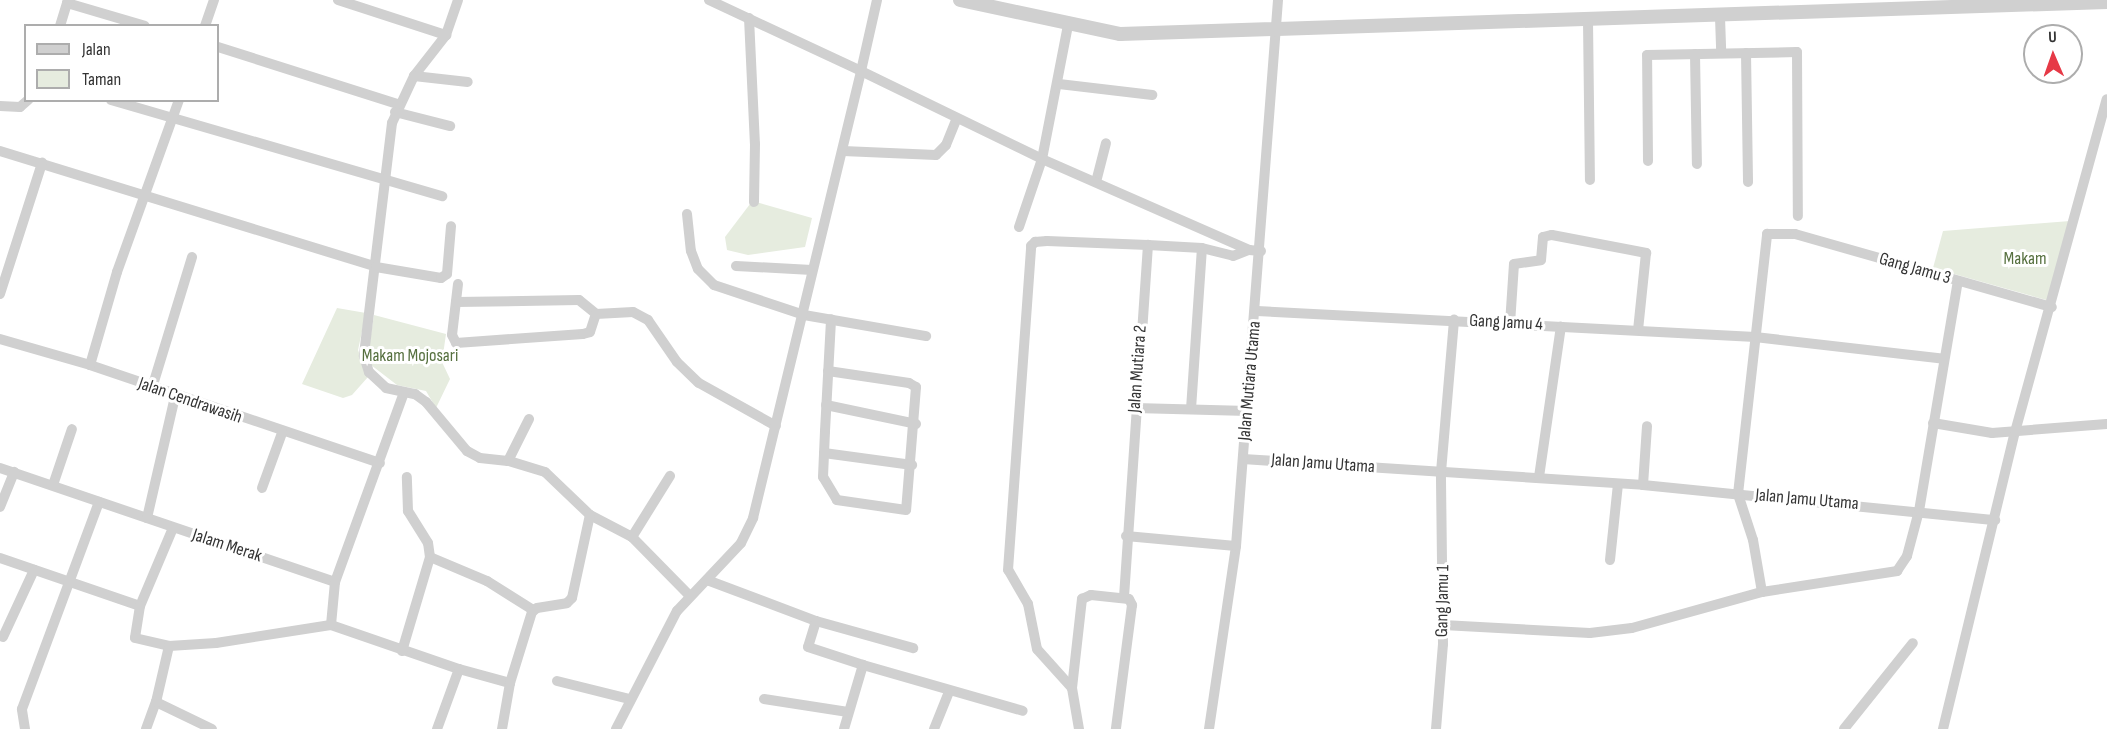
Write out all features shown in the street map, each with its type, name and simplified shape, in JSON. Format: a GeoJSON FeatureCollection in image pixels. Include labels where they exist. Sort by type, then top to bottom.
{"type":"FeatureCollection","features":[{"type":"Feature","properties":{"kind":"street"},"geometry":{"type":"LineString","coordinates":[[206,24],[214,0]]}},
{"type":"Feature","properties":{"kind":"street"},"geometry":{"type":"LineString","coordinates":[[338,0],[446,35]]}},
{"type":"Feature","properties":{"kind":"street"},"geometry":{"type":"LineString","coordinates":[[458,0],[446,35],[414,76],[397,108],[364,356],[369,372],[386,388],[415,394],[426,402],[467,451],[480,458],[508,462],[545,472],[590,515],[632,537],[690,596]]}},
{"type":"Feature","properties":{"kind":"street"},"geometry":{"type":"LineString","coordinates":[[709,0],[1042,159],[1255,250]]}},
{"type":"Feature","properties":{"kind":"street"},"geometry":{"type":"LineString","coordinates":[[616,729],[629,699],[677,611],[741,543],[753,518],[804,315],[812,270],[843,151],[877,0]]}},
{"type":"Feature","properties":{"kind":"street"},"geometry":{"type":"LineString","coordinates":[[960,0],[981,2],[1068,25],[1120,34],[1588,21],[2107,2]]}},
{"type":"Feature","properties":{"kind":"street","name":"Jalan Mutiara Utama"},"geometry":{"type":"LineString","coordinates":[[1209,729],[1236,546],[1257,310],[1255,250],[1278,0]]}},
{"type":"Feature","properties":{"kind":"street"},"geometry":{"type":"LineString","coordinates":[[61,24],[68,1],[139,24]]}},
{"type":"Feature","properties":{"kind":"street"},"geometry":{"type":"LineString","coordinates":[[1720,16],[1721,53]]}},
{"type":"Feature","properties":{"kind":"street"},"geometry":{"type":"LineString","coordinates":[[749,18],[755,144],[754,202]]}},
{"type":"Feature","properties":{"kind":"street"},"geometry":{"type":"LineString","coordinates":[[1588,21],[1590,180]]}},
{"type":"Feature","properties":{"kind":"street"},"geometry":{"type":"LineString","coordinates":[[1019,227],[1042,159],[1059,84],[1068,25]]}},
{"type":"Feature","properties":{"kind":"street"},"geometry":{"type":"LineString","coordinates":[[219,47],[450,126]]}},
{"type":"Feature","properties":{"kind":"street"},"geometry":{"type":"LineString","coordinates":[[1648,161],[1647,55],[1797,52],[1798,216]]}},
{"type":"Feature","properties":{"kind":"street"},"geometry":{"type":"LineString","coordinates":[[1746,53],[1748,182]]}},
{"type":"Feature","properties":{"kind":"street"},"geometry":{"type":"LineString","coordinates":[[1695,54],[1697,164]]}},
{"type":"Feature","properties":{"kind":"street"},"geometry":{"type":"LineString","coordinates":[[414,76],[468,82]]}},
{"type":"Feature","properties":{"kind":"street"},"geometry":{"type":"LineString","coordinates":[[1059,84],[1152,95]]}},
{"type":"Feature","properties":{"kind":"street"},"geometry":{"type":"LineString","coordinates":[[1942,729],[2015,432],[2052,307],[2107,99]]}},
{"type":"Feature","properties":{"kind":"street"},"geometry":{"type":"LineString","coordinates":[[0,106],[20,107],[26,102]]}},
{"type":"Feature","properties":{"kind":"street"},"geometry":{"type":"LineString","coordinates":[[118,102],[442,196]]}},
{"type":"Feature","properties":{"kind":"street"},"geometry":{"type":"LineString","coordinates":[[90,365],[144,196],[178,102]]}},
{"type":"Feature","properties":{"kind":"street"},"geometry":{"type":"LineString","coordinates":[[843,151],[936,155],[946,145],[957,118]]}},
{"type":"Feature","properties":{"kind":"street"},"geometry":{"type":"LineString","coordinates":[[1096,182],[1106,143]]}},
{"type":"Feature","properties":{"kind":"street"},"geometry":{"type":"LineString","coordinates":[[0,151],[376,267],[445,277],[452,226]]}},
{"type":"Feature","properties":{"kind":"street"},"geometry":{"type":"LineString","coordinates":[[0,294],[42,163]]}},
{"type":"Feature","properties":{"kind":"street"},"geometry":{"type":"LineString","coordinates":[[687,214],[691,251],[699,269],[714,285],[804,315],[926,336]]}},
{"type":"Feature","properties":{"kind":"street","name":"Gang Jamu 3"},"geometry":{"type":"LineString","coordinates":[[1755,337],[1764,244],[1767,234],[1778,231],[2052,307]]}},
{"type":"Feature","properties":{"kind":"street"},"geometry":{"type":"LineString","coordinates":[[1510,324],[1514,264],[1541,260],[1543,237],[1552,235],[1646,253],[1638,330]]}},
{"type":"Feature","properties":{"kind":"street"},"geometry":{"type":"LineString","coordinates":[[1072,688],[1037,649],[1028,604],[1008,570],[1031,246],[1035,242],[1047,241],[1148,245],[1202,248],[1233,256],[1255,250]]}},
{"type":"Feature","properties":{"kind":"street","name":"Jalan Mutiara 2"},"geometry":{"type":"LineString","coordinates":[[1116,729],[1132,605],[1124,597],[1126,536],[1148,245]]}},
{"type":"Feature","properties":{"kind":"street"},"geometry":{"type":"LineString","coordinates":[[1191,409],[1202,248]]}},
{"type":"Feature","properties":{"kind":"street"},"geometry":{"type":"LineString","coordinates":[[152,388],[192,257]]}},
{"type":"Feature","properties":{"kind":"street"},"geometry":{"type":"LineString","coordinates":[[736,266],[812,270]]}},
{"type":"Feature","properties":{"kind":"street"},"geometry":{"type":"LineString","coordinates":[[1443,625],[1590,633],[1632,628],[1762,592],[1897,571],[1907,556],[1919,511],[1958,281]]}},
{"type":"Feature","properties":{"kind":"street"},"geometry":{"type":"LineString","coordinates":[[458,284],[452,335],[456,343],[583,334],[590,332],[596,314]]}},
{"type":"Feature","properties":{"kind":"street"},"geometry":{"type":"LineString","coordinates":[[456,302],[579,300],[596,314],[633,312],[648,320],[677,362],[699,383],[776,426]]}},
{"type":"Feature","properties":{"kind":"street","name":"Gang Jamu 4"},"geometry":{"type":"LineString","coordinates":[[1257,310],[1755,337],[1944,359]]}},
{"type":"Feature","properties":{"kind":"street"},"geometry":{"type":"LineString","coordinates":[[828,371],[909,383],[916,387],[919,397],[909,507],[901,511],[837,500],[823,477],[826,405],[831,319]]}},
{"type":"Feature","properties":{"kind":"street","name":"Gang Jamu 1"},"geometry":{"type":"LineString","coordinates":[[1436,729],[1443,625],[1441,472],[1454,320]]}},
{"type":"Feature","properties":{"kind":"street"},"geometry":{"type":"LineString","coordinates":[[1539,477],[1561,327]]}},
{"type":"Feature","properties":{"kind":"street"},"geometry":{"type":"LineString","coordinates":[[1755,337],[1738,494],[1753,540],[1762,592]]}},
{"type":"Feature","properties":{"kind":"street","name":"Jalan Cendrawasih"},"geometry":{"type":"LineString","coordinates":[[0,339],[90,365],[175,397],[380,464]]}},
{"type":"Feature","properties":{"kind":"street"},"geometry":{"type":"LineString","coordinates":[[331,625],[335,582],[380,464],[404,392]]}},
{"type":"Feature","properties":{"kind":"street"},"geometry":{"type":"LineString","coordinates":[[147,518],[175,397]]}},
{"type":"Feature","properties":{"kind":"street"},"geometry":{"type":"LineString","coordinates":[[826,405],[916,424]]}},
{"type":"Feature","properties":{"kind":"street"},"geometry":{"type":"LineString","coordinates":[[1135,408],[1248,411]]}},
{"type":"Feature","properties":{"kind":"street"},"geometry":{"type":"LineString","coordinates":[[508,462],[529,419]]}},
{"type":"Feature","properties":{"kind":"street"},"geometry":{"type":"LineString","coordinates":[[1933,423],[2015,432],[2107,424]]}},
{"type":"Feature","properties":{"kind":"street"},"geometry":{"type":"LineString","coordinates":[[1643,484],[1647,426]]}},
{"type":"Feature","properties":{"kind":"street"},"geometry":{"type":"LineString","coordinates":[[53,485],[72,429]]}},
{"type":"Feature","properties":{"kind":"street"},"geometry":{"type":"LineString","coordinates":[[262,488],[282,433]]}},
{"type":"Feature","properties":{"kind":"street"},"geometry":{"type":"LineString","coordinates":[[824,453],[912,465]]}},
{"type":"Feature","properties":{"kind":"street","name":"Jalan Jamu Utama"},"geometry":{"type":"LineString","coordinates":[[1243,459],[1643,484],[1995,520]]}},
{"type":"Feature","properties":{"kind":"street","name":"Jalam Merak"},"geometry":{"type":"LineString","coordinates":[[0,468],[335,582]]}},
{"type":"Feature","properties":{"kind":"street"},"geometry":{"type":"LineString","coordinates":[[0,507],[14,472]]}},
{"type":"Feature","properties":{"kind":"street"},"geometry":{"type":"LineString","coordinates":[[632,537],[670,476]]}},
{"type":"Feature","properties":{"kind":"street"},"geometry":{"type":"LineString","coordinates":[[402,651],[430,557],[428,543],[408,511],[407,477]]}},
{"type":"Feature","properties":{"kind":"street"},"geometry":{"type":"LineString","coordinates":[[1610,561],[1618,484]]}},
{"type":"Feature","properties":{"kind":"street"},"geometry":{"type":"LineString","coordinates":[[25,729],[22,709],[99,502]]}},
{"type":"Feature","properties":{"kind":"street"},"geometry":{"type":"LineString","coordinates":[[430,557],[487,581],[533,610],[567,603],[572,598],[590,515]]}},
{"type":"Feature","properties":{"kind":"street"},"geometry":{"type":"LineString","coordinates":[[173,528],[140,606],[135,638],[169,646],[216,643],[331,625],[402,651],[510,683]]}},
{"type":"Feature","properties":{"kind":"street"},"geometry":{"type":"LineString","coordinates":[[1126,536],[1236,546]]}},
{"type":"Feature","properties":{"kind":"street"},"geometry":{"type":"LineString","coordinates":[[0,558],[140,606]]}},
{"type":"Feature","properties":{"kind":"street"},"geometry":{"type":"LineString","coordinates":[[3,637],[34,570]]}},
{"type":"Feature","properties":{"kind":"street"},"geometry":{"type":"LineString","coordinates":[[707,580],[816,621],[913,648]]}},
{"type":"Feature","properties":{"kind":"street"},"geometry":{"type":"LineString","coordinates":[[1079,729],[1072,688],[1082,599],[1091,595],[1124,597]]}},
{"type":"Feature","properties":{"kind":"street"},"geometry":{"type":"LineString","coordinates":[[502,729],[510,683],[533,610]]}},
{"type":"Feature","properties":{"kind":"street"},"geometry":{"type":"LineString","coordinates":[[816,621],[808,647],[950,692],[1023,711]]}},
{"type":"Feature","properties":{"kind":"street"},"geometry":{"type":"LineString","coordinates":[[1844,729],[1913,643]]}},
{"type":"Feature","properties":{"kind":"street"},"geometry":{"type":"LineString","coordinates":[[146,729],[156,702],[169,646]]}},
{"type":"Feature","properties":{"kind":"street"},"geometry":{"type":"LineString","coordinates":[[844,729],[863,665]]}},
{"type":"Feature","properties":{"kind":"street"},"geometry":{"type":"LineString","coordinates":[[437,729],[459,669]]}},
{"type":"Feature","properties":{"kind":"street"},"geometry":{"type":"LineString","coordinates":[[557,681],[571,681],[629,699]]}},
{"type":"Feature","properties":{"kind":"street"},"geometry":{"type":"LineString","coordinates":[[934,729],[950,692]]}},
{"type":"Feature","properties":{"kind":"street"},"geometry":{"type":"LineString","coordinates":[[764,699],[848,712]]}},
{"type":"Feature","properties":{"kind":"street"},"geometry":{"type":"LineString","coordinates":[[156,702],[213,729]]}},
{"type":"Feature","properties":{"kind":"green space"},"geometry":{"type":"Polygon","coordinates":[[[756,202],[812,218],[805,247],[748,255],[727,250],[725,237],[750,204],[756,202]]]}},
{"type":"Feature","properties":{"kind":"green space","name":"Makam"},"geometry":{"type":"Polygon","coordinates":[[[2070,221],[2050,301],[1933,268],[1943,231],[2070,221]]]}},
{"type":"Feature","properties":{"kind":"green space","name":"Makam Mojosari"},"geometry":{"type":"Polygon","coordinates":[[[337,308],[366,313],[358,350],[368,377],[352,395],[343,398],[302,384],[337,308]]]}},
{"type":"Feature","properties":{"kind":"green space","name":"Makam Mojosari"},"geometry":{"type":"Polygon","coordinates":[[[374,315],[446,334],[442,362],[450,379],[436,408],[426,391],[397,385],[371,365],[368,354],[374,315]]]}}]}
